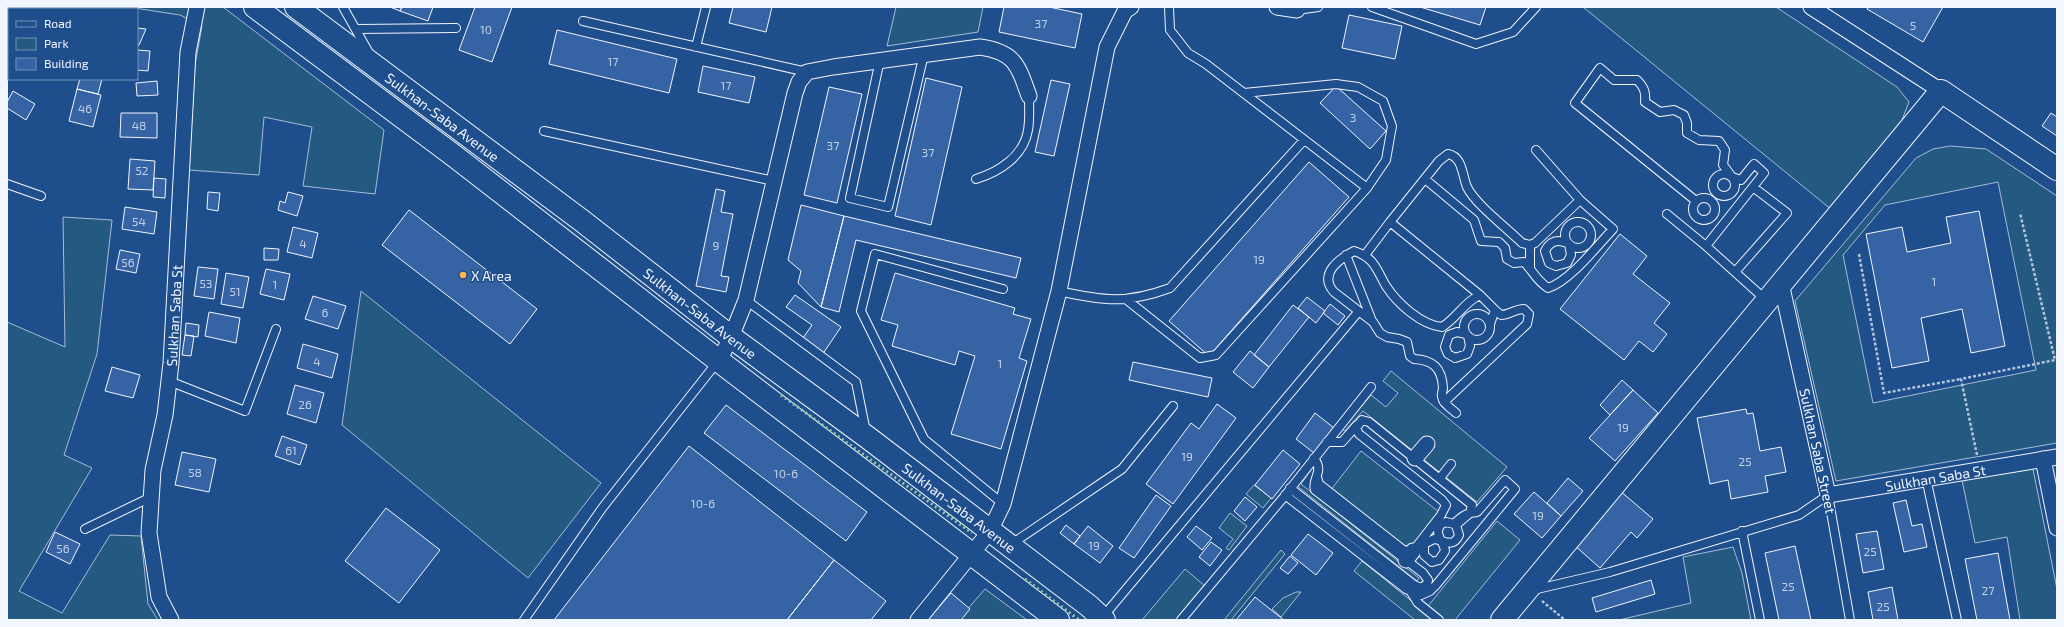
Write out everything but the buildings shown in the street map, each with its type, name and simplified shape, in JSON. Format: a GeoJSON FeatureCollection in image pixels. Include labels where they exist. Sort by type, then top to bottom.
{"type":"FeatureCollection","features":[{"type":"Feature","properties":{"kind":"main road","name":"Sulkhan-Saba Avenue"},"geometry":{"type":"LineString","coordinates":[[255,7],[460,160],[719,361],[1058,620]]}},
{"type":"Feature","properties":{"kind":"main road","name":"Sulkhan-Saba Avenue"},"geometry":{"type":"LineString","coordinates":[[296,7],[581,220],[731,337],[1010,545],[1089,606],[1103,619]]}},
{"type":"Feature","properties":{"kind":"main road"},"geometry":{"type":"LineString","coordinates":[[1502,620],[1941,91],[2057,169]]}},
{"type":"Feature","properties":{"kind":"street","name":"Sulkhan Saba St"},"geometry":{"type":"LineString","coordinates":[[171,620],[159,597],[149,534],[153,470],[165,415],[169,381],[188,52],[198,7]]}},
{"type":"Feature","properties":{"kind":"street"},"geometry":{"type":"LineString","coordinates":[[918,620],[990,531],[1003,504],[1059,291],[1107,47],[1125,11],[1131,7]]}},
{"type":"Feature","properties":{"kind":"street"},"geometry":{"type":"LineString","coordinates":[[1277,7],[1297,10]]}},
{"type":"Feature","properties":{"kind":"street"},"geometry":{"type":"LineString","coordinates":[[1811,7],[1941,91]]}},
{"type":"Feature","properties":{"kind":"street"},"geometry":{"type":"LineString","coordinates":[[719,361],[731,337],[746,300],[794,93],[799,82],[807,72],[880,60],[980,47],[1006,54],[1019,66],[1029,96]]}},
{"type":"Feature","properties":{"kind":"street","name":"Sulkhan Saba Street"},"geometry":{"type":"LineString","coordinates":[[1781,283],[1828,495]]}},
{"type":"Feature","properties":{"kind":"street"},"geometry":{"type":"LineString","coordinates":[[1415,458],[1427,444]]}},
{"type":"Feature","properties":{"kind":"street","name":"Sulkhan Saba St"},"geometry":{"type":"LineString","coordinates":[[1828,495],[2050,458],[2057,528]]}},
{"type":"Feature","properties":{"kind":"lane"},"geometry":{"type":"LineString","coordinates":[[343,7],[377,67]]}},
{"type":"Feature","properties":{"kind":"lane"},"geometry":{"type":"LineString","coordinates":[[696,47],[706,7]]}},
{"type":"Feature","properties":{"kind":"lane"},"geometry":{"type":"LineString","coordinates":[[1170,7],[1170,30],[1188,53],[1206,64],[1367,188]]}},
{"type":"Feature","properties":{"kind":"lane"},"geometry":{"type":"LineString","coordinates":[[1297,10],[1318,7]]}},
{"type":"Feature","properties":{"kind":"lane"},"geometry":{"type":"LineString","coordinates":[[1372,7],[1476,44],[1512,32],[1536,7]]}},
{"type":"Feature","properties":{"kind":"lane"},"geometry":{"type":"LineString","coordinates":[[582,21],[807,72]]}},
{"type":"Feature","properties":{"kind":"lane"},"geometry":{"type":"LineString","coordinates":[[356,29],[456,28]]}},
{"type":"Feature","properties":{"kind":"lane"},"geometry":{"type":"LineString","coordinates":[[880,60],[850,198],[888,207],[924,54]]}},
{"type":"Feature","properties":{"kind":"lane"},"geometry":{"type":"LineString","coordinates":[[1696,201],[1575,103],[1600,68],[1614,80],[1637,80],[1643,87],[1646,95],[1645,102],[1660,112],[1674,110],[1684,115],[1687,122],[1687,133],[1699,140],[1719,141],[1725,150],[1723,165],[1732,177],[1741,180],[1754,164],[1764,173],[1706,246]]}},
{"type":"Feature","properties":{"kind":"lane"},"geometry":{"type":"LineString","coordinates":[[1127,300],[1200,358],[1216,355],[1367,188],[1386,160],[1392,126],[1383,101],[1358,87],[1336,84],[1244,93]]}},
{"type":"Feature","properties":{"kind":"lane"},"geometry":{"type":"LineString","coordinates":[[976,179],[993,174],[1017,155],[1028,131],[1029,96]]}},
{"type":"Feature","properties":{"kind":"lane"},"geometry":{"type":"LineString","coordinates":[[544,131],[774,181]]}},
{"type":"Feature","properties":{"kind":"lane"},"geometry":{"type":"LineString","coordinates":[[1059,291],[1087,298],[1127,300],[1147,296],[1170,288],[1304,140]]}},
{"type":"Feature","properties":{"kind":"lane"},"geometry":{"type":"LineString","coordinates":[[1530,245],[1530,268],[1533,276],[1548,288],[1557,285],[1613,229],[1580,200],[1536,150]]}},
{"type":"Feature","properties":{"kind":"lane"},"geometry":{"type":"LineString","coordinates":[[1365,255],[1439,161],[1448,154],[1452,155],[1461,164],[1467,187],[1477,200],[1522,243],[1530,245]]}},
{"type":"Feature","properties":{"kind":"lane"},"geometry":{"type":"LineString","coordinates":[[1425,179],[1474,220],[1481,241],[1499,242],[1505,248],[1507,259],[1514,263],[1524,262],[1530,268]]}},
{"type":"Feature","properties":{"kind":"lane"},"geometry":{"type":"LineString","coordinates":[[7,184],[41,196]]}},
{"type":"Feature","properties":{"kind":"lane"},"geometry":{"type":"LineString","coordinates":[[1735,272],[1786,213],[1753,187]]}},
{"type":"Feature","properties":{"kind":"lane"},"geometry":{"type":"LineString","coordinates":[[1530,245],[1560,220],[1580,200]]}},
{"type":"Feature","properties":{"kind":"lane"},"geometry":{"type":"LineString","coordinates":[[1586,225],[1596,214]]}},
{"type":"Feature","properties":{"kind":"lane"},"geometry":{"type":"LineString","coordinates":[[1667,214],[1767,300]]}},
{"type":"Feature","properties":{"kind":"lane"},"geometry":{"type":"LineString","coordinates":[[1390,222],[1480,295],[1501,315],[1507,315],[1515,310],[1524,309],[1529,314],[1527,324],[1444,402]]}},
{"type":"Feature","properties":{"kind":"lane"},"geometry":{"type":"LineString","coordinates":[[1578,222],[1586,225],[1591,232],[1590,241],[1587,245],[1576,248],[1568,244],[1565,233],[1569,226],[1578,222]]}},
{"type":"Feature","properties":{"kind":"lane"},"geometry":{"type":"LineString","coordinates":[[1373,322],[1328,286],[1327,279],[1334,264],[1354,251],[1365,255],[1377,266],[1386,286],[1397,299],[1426,323],[1434,326],[1442,327],[1449,323],[1470,299],[1480,295]]}},
{"type":"Feature","properties":{"kind":"lane"},"geometry":{"type":"LineString","coordinates":[[1003,289],[875,254],[862,311],[924,439],[1003,504]]}},
{"type":"Feature","properties":{"kind":"lane"},"geometry":{"type":"LineString","coordinates":[[1346,255],[1373,322],[1380,333],[1387,337],[1406,342],[1410,356],[1414,360],[1425,360],[1436,364],[1441,372],[1442,396],[1444,402],[1456,413]]}},
{"type":"Feature","properties":{"kind":"lane"},"geometry":{"type":"LineString","coordinates":[[746,300],[856,382],[867,437]]}},
{"type":"Feature","properties":{"kind":"lane"},"geometry":{"type":"LineString","coordinates":[[1490,324],[1485,316],[1481,314],[1472,315],[1464,324],[1467,335],[1475,340],[1483,338],[1489,332],[1495,310]]}},
{"type":"Feature","properties":{"kind":"lane"},"geometry":{"type":"LineString","coordinates":[[1103,619],[1359,311]]}},
{"type":"Feature","properties":{"kind":"lane"},"geometry":{"type":"LineString","coordinates":[[169,381],[245,411],[276,329]]}},
{"type":"Feature","properties":{"kind":"lane"},"geometry":{"type":"LineString","coordinates":[[524,620],[603,507],[719,361]]}},
{"type":"Feature","properties":{"kind":"lane"},"geometry":{"type":"LineString","coordinates":[[1181,620],[1285,495],[1371,387]]}},
{"type":"Feature","properties":{"kind":"lane"},"geometry":{"type":"LineString","coordinates":[[1010,545],[1122,469],[1173,406]]}},
{"type":"Feature","properties":{"kind":"lane"},"geometry":{"type":"LineString","coordinates":[[1327,442],[1342,442],[1362,420],[1369,422],[1470,503],[1471,511]]}},
{"type":"Feature","properties":{"kind":"lane"},"geometry":{"type":"LineString","coordinates":[[1357,425],[1356,428],[1359,434],[1445,503],[1445,508],[1410,555]]}},
{"type":"Feature","properties":{"kind":"lane"},"geometry":{"type":"LineString","coordinates":[[1314,458],[1318,467],[1314,487],[1317,492],[1410,555]]}},
{"type":"Feature","properties":{"kind":"lane"},"geometry":{"type":"LineString","coordinates":[[1440,478],[1451,464]]}},
{"type":"Feature","properties":{"kind":"lane"},"geometry":{"type":"LineString","coordinates":[[1285,495],[1414,585],[1421,588],[1424,586],[1428,580],[1410,553],[1402,549],[1319,484],[1317,478]]}},
{"type":"Feature","properties":{"kind":"lane"},"geometry":{"type":"LineString","coordinates":[[1926,478],[1957,620]]}},
{"type":"Feature","properties":{"kind":"lane"},"geometry":{"type":"LineString","coordinates":[[1411,592],[1421,595],[1430,591],[1515,489],[1505,480],[1480,510],[1471,511],[1465,514],[1454,524],[1446,522],[1440,525],[1438,535],[1441,541],[1451,543],[1457,539],[1459,532],[1456,525],[1471,511]]}},
{"type":"Feature","properties":{"kind":"lane"},"geometry":{"type":"LineString","coordinates":[[1290,488],[1411,592],[1418,603],[1439,620]]}},
{"type":"Feature","properties":{"kind":"lane"},"geometry":{"type":"LineString","coordinates":[[1526,592],[1610,572],[1742,531],[1800,515],[1828,495]]}},
{"type":"Feature","properties":{"kind":"lane","name":"Sulkhan Saba Street"},"geometry":{"type":"LineString","coordinates":[[1828,495],[1850,620]]}},
{"type":"Feature","properties":{"kind":"lane"},"geometry":{"type":"LineString","coordinates":[[85,529],[151,497]]}},
{"type":"Feature","properties":{"kind":"lane"},"geometry":{"type":"LineString","coordinates":[[1742,531],[1760,620]]}},
{"type":"Feature","properties":{"kind":"path"},"geometry":{"type":"LineString","coordinates":[[1859,254],[1884,393],[1961,380],[2055,360],[2020,213]]}},
{"type":"Feature","properties":{"kind":"path"},"geometry":{"type":"LineString","coordinates":[[1961,380],[1980,470]]}},
{"type":"Feature","properties":{"kind":"path"},"geometry":{"type":"LineString","coordinates":[[1526,592],[1547,604],[1565,620]]}},
{"type":"Feature","properties":{"kind":"green space"},"geometry":{"type":"Polygon","coordinates":[[[7,7],[92,7],[8,8],[7,80],[7,7]]]}},
{"type":"Feature","properties":{"kind":"green space"},"geometry":{"type":"Polygon","coordinates":[[[128,7],[223,7],[384,130],[375,194],[303,186],[312,127],[264,117],[259,175],[189,170],[195,65],[202,26],[180,15],[128,7]]]}},
{"type":"Feature","properties":{"kind":"green space"},"geometry":{"type":"Polygon","coordinates":[[[896,7],[983,7],[978,32],[887,46],[896,7]]]}},
{"type":"Feature","properties":{"kind":"green space"},"geometry":{"type":"Polygon","coordinates":[[[1583,7],[1776,7],[1897,87],[1909,102],[1900,125],[1832,210],[1583,7]]]}},
{"type":"Feature","properties":{"kind":"green space"},"geometry":{"type":"Polygon","coordinates":[[[1950,146],[1986,149],[2057,196],[2057,443],[1836,481],[1795,301],[1916,158],[1933,149],[1950,146]],[[1998,182],[1885,205],[1843,255],[1873,403],[2036,370],[1998,182]]]}},
{"type":"Feature","properties":{"kind":"green space"},"geometry":{"type":"Polygon","coordinates":[[[63,217],[112,220],[97,354],[64,455],[92,468],[19,591],[62,613],[110,535],[141,536],[148,604],[158,620],[7,620],[7,322],[65,347],[63,217]]]}},
{"type":"Feature","properties":{"kind":"green space"},"geometry":{"type":"Polygon","coordinates":[[[361,291],[601,483],[528,578],[342,425],[361,291]]]}},
{"type":"Feature","properties":{"kind":"green space"},"geometry":{"type":"Polygon","coordinates":[[[1391,371],[1507,467],[1477,502],[1363,411],[1345,431],[1342,429],[1371,395],[1386,407],[1398,393],[1383,381],[1391,371]]]}},
{"type":"Feature","properties":{"kind":"green space"},"geometry":{"type":"Polygon","coordinates":[[[1361,451],[1439,512],[1408,551],[1330,491],[1361,451]]]}},
{"type":"Feature","properties":{"kind":"green space"},"geometry":{"type":"Polygon","coordinates":[[[1308,468],[1311,470],[1301,484],[1419,578],[1417,581],[1296,485],[1308,468]]]}},
{"type":"Feature","properties":{"kind":"green space"},"geometry":{"type":"Polygon","coordinates":[[[2033,469],[2057,589],[2057,620],[2020,620],[2007,537],[1975,543],[1962,480],[2033,469]]]}},
{"type":"Feature","properties":{"kind":"green space"},"geometry":{"type":"Polygon","coordinates":[[[1254,485],[1271,498],[1263,508],[1246,494],[1254,485]]]}},
{"type":"Feature","properties":{"kind":"green space"},"geometry":{"type":"Polygon","coordinates":[[[1230,513],[1247,526],[1229,550],[1226,548],[1233,539],[1219,528],[1230,513]]]}},
{"type":"Feature","properties":{"kind":"green space"},"geometry":{"type":"Polygon","coordinates":[[[1497,521],[1520,540],[1455,620],[1415,620],[1354,571],[1362,561],[1424,611],[1497,521]]]}},
{"type":"Feature","properties":{"kind":"green space"},"geometry":{"type":"Polygon","coordinates":[[[1733,547],[1742,573],[1751,620],[1619,620],[1691,603],[1683,557],[1733,547]]]}},
{"type":"Feature","properties":{"kind":"green space"},"geometry":{"type":"Polygon","coordinates":[[[1281,550],[1285,554],[1231,620],[1224,620],[1281,550]]]}},
{"type":"Feature","properties":{"kind":"green space"},"geometry":{"type":"Polygon","coordinates":[[[1185,569],[1205,586],[1176,620],[1142,620],[1185,569]]]}},
{"type":"Feature","properties":{"kind":"green space"},"geometry":{"type":"Polygon","coordinates":[[[985,589],[1027,620],[958,620],[985,589]]]}},
{"type":"Feature","properties":{"kind":"green space"},"geometry":{"type":"Polygon","coordinates":[[[1296,592],[1301,592],[1281,617],[1272,609],[1283,598],[1296,592]]]}},
{"type":"Feature","properties":{"kind":"hedge"},"geometry":{"type":"LineString","coordinates":[[781,395],[972,533]]}},
{"type":"Feature","properties":{"kind":"hedge"},"geometry":{"type":"LineString","coordinates":[[1025,579],[1079,620]]}},
{"type":"Feature","properties":{"kind":"place","name":"X Area"},"geometry":{"type":"Point","coordinates":[463,275]}}]}
